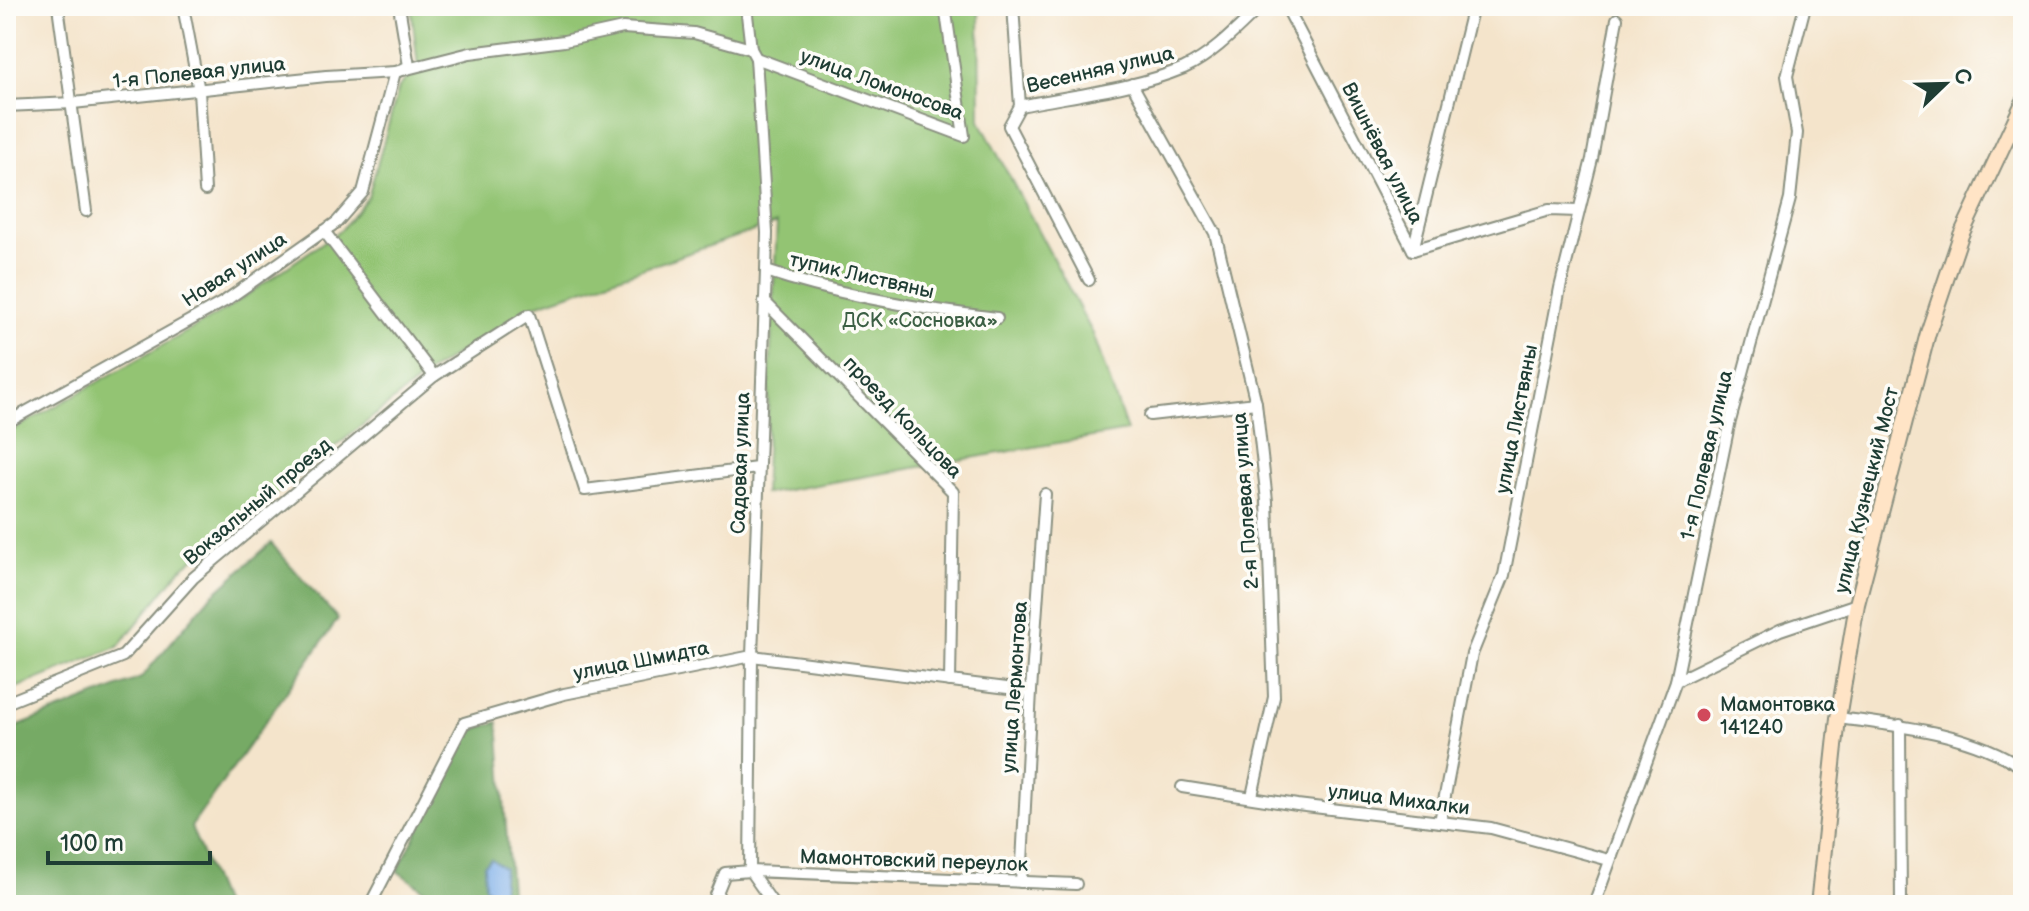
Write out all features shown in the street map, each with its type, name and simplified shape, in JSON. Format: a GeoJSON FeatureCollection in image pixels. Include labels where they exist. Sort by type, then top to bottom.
{"type":"FeatureCollection","features":[{"type":"Feature","properties":{"kind":"street"},"geometry":{"type":"LineString","coordinates":[[58,6],[86,211]]}},
{"type":"Feature","properties":{"kind":"street"},"geometry":{"type":"LineString","coordinates":[[183,6],[199,91],[205,190]]}},
{"type":"Feature","properties":{"kind":"street","name":"Новая улица"},"geometry":{"type":"LineString","coordinates":[[6,423],[225,301],[337,222],[363,192],[395,72],[409,66],[399,6]]}},
{"type":"Feature","properties":{"kind":"street","name":"Садовая улица"},"geometry":{"type":"LineString","coordinates":[[746,6],[754,53],[767,233],[757,468],[750,871]]}},
{"type":"Feature","properties":{"kind":"street","name":"улица Ломоносова"},"geometry":{"type":"LineString","coordinates":[[754,53],[964,136],[945,6]]}},
{"type":"Feature","properties":{"kind":"street"},"geometry":{"type":"LineString","coordinates":[[1013,6],[1020,106],[1009,126],[1089,280]]}},
{"type":"Feature","properties":{"kind":"street","name":"Весенняя улица"},"geometry":{"type":"LineString","coordinates":[[1020,106],[1132,84],[1185,67],[1223,42],[1261,6]]}},
{"type":"Feature","properties":{"kind":"street","name":"Вишнёвая улица"},"geometry":{"type":"LineString","coordinates":[[1286,6],[1413,250],[1549,210],[1578,211]]}},
{"type":"Feature","properties":{"kind":"street"},"geometry":{"type":"LineString","coordinates":[[1413,250],[1473,6]]}},
{"type":"Feature","properties":{"kind":"street","name":"1-я Полевая улица"},"geometry":{"type":"LineString","coordinates":[[1594,905],[1676,681],[1729,425],[1790,199],[1797,133],[1787,76],[1805,6]]}},
{"type":"Feature","properties":{"kind":"street","name":"улица Листвяны"},"geometry":{"type":"LineString","coordinates":[[1440,822],[1472,654],[1504,575],[1578,211],[1597,136],[1617,19]]}},
{"type":"Feature","properties":{"kind":"street","name":"1-я Полевая улица"},"geometry":{"type":"LineString","coordinates":[[6,106],[73,103],[326,76],[395,72],[470,53],[564,41],[623,28],[694,33],[754,53]]}},
{"type":"Feature","properties":{"kind":"street","name":"2-я Полевая улица"},"geometry":{"type":"LineString","coordinates":[[1132,84],[1215,233],[1256,403],[1267,501],[1274,697],[1252,796]]}},
{"type":"Feature","properties":{"kind":"street","name":"улица Кузнецкий Мост"},"geometry":{"type":"LineString","coordinates":[[1818,905],[1838,718],[1857,604],[1932,319],[1961,235],[2023,103]]}},
{"type":"Feature","properties":{"kind":"street"},"geometry":{"type":"LineString","coordinates":[[324,231],[434,376]]}},
{"type":"Feature","properties":{"kind":"street","name":"тупик Листвяны"},"geometry":{"type":"LineString","coordinates":[[766,271],[809,285],[934,311],[997,318]]}},
{"type":"Feature","properties":{"kind":"street","name":"проезд Кольцова"},"geometry":{"type":"LineString","coordinates":[[764,301],[953,492],[950,681]]}},
{"type":"Feature","properties":{"kind":"street","name":"Вокзальный проезд"},"geometry":{"type":"LineString","coordinates":[[6,703],[123,656],[193,578],[434,376],[529,315],[585,490],[757,468]]}},
{"type":"Feature","properties":{"kind":"street"},"geometry":{"type":"LineString","coordinates":[[1150,415],[1256,403]]}},
{"type":"Feature","properties":{"kind":"street","name":"улица Лермонтова"},"geometry":{"type":"LineString","coordinates":[[1021,882],[1045,494]]}},
{"type":"Feature","properties":{"kind":"street"},"geometry":{"type":"LineString","coordinates":[[1676,681],[1780,630],[1857,604]]}},
{"type":"Feature","properties":{"kind":"street","name":"улица Шмидта"},"geometry":{"type":"LineString","coordinates":[[370,905],[464,723],[564,694],[752,656],[1031,691]]}},
{"type":"Feature","properties":{"kind":"street"},"geometry":{"type":"LineString","coordinates":[[1838,718],[1900,725],[1965,741],[2023,768]]}},
{"type":"Feature","properties":{"kind":"street"},"geometry":{"type":"LineString","coordinates":[[1900,725],[1901,905]]}},
{"type":"Feature","properties":{"kind":"street","name":"улица Михалки"},"geometry":{"type":"LineString","coordinates":[[1182,787],[1297,805],[1491,828],[1609,860]]}},
{"type":"Feature","properties":{"kind":"street"},"geometry":{"type":"LineString","coordinates":[[712,905],[725,873],[750,871],[774,905]]}},
{"type":"Feature","properties":{"kind":"street","name":"Мамонтовский переулок"},"geometry":{"type":"LineString","coordinates":[[750,871],[1076,884]]}},
{"type":"Feature","properties":{"kind":"green space","name":"ДСК «Сосновка»"},"geometry":{"type":"Polygon","coordinates":[[[411,6],[979,6],[980,121],[1093,334],[1127,431],[764,494],[777,223],[533,306],[432,370],[181,569],[118,647],[6,692],[6,434],[227,309],[342,229],[368,197],[399,87],[418,66],[411,6]]]}},
{"type":"Feature","properties":{"kind":"green space"},"geometry":{"type":"Polygon","coordinates":[[[271,543],[338,619],[191,827],[223,905],[6,905],[6,731],[141,678],[208,599],[271,543]]]}},
{"type":"Feature","properties":{"kind":"green space"},"geometry":{"type":"Polygon","coordinates":[[[498,722],[512,905],[446,905],[397,871],[471,730],[498,722]]]}},
{"type":"Feature","properties":{"kind":"water"},"geometry":{"type":"Polygon","coordinates":[[[491,859],[504,868],[502,893],[493,893],[485,887],[484,865],[491,859]]]}},
{"type":"Feature","properties":{"kind":"place","name":"Мамонтовка 141240"},"geometry":{"type":"Point","coordinates":[1704,715]}}]}
